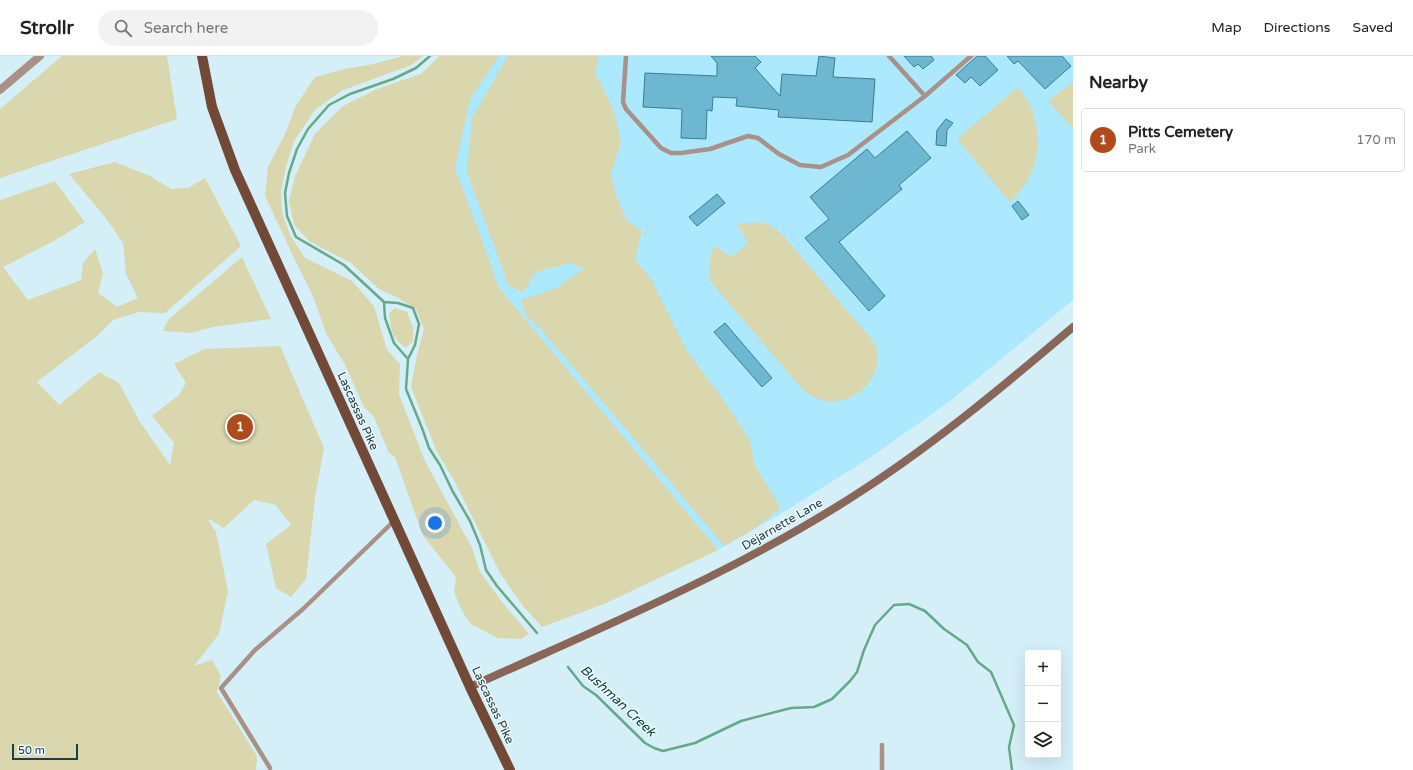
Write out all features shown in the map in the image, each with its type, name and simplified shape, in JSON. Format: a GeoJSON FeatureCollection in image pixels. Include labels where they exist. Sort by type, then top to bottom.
{"type":"FeatureCollection","features":[{"type":"Feature","properties":{"kind":"main road","name":"Lascassas Pike"},"geometry":{"type":"LineString","coordinates":[[202,56],[212,107],[235,170],[470,687],[510,770]]}},
{"type":"Feature","properties":{"kind":"main road","name":"Dejarnette Lane"},"geometry":{"type":"LineString","coordinates":[[470,687],[681,591],[739,562],[803,526],[865,489],[923,448],[994,393],[1073,328]]}},
{"type":"Feature","properties":{"kind":"street"},"geometry":{"type":"LineString","coordinates":[[0,90],[40,56]]}},
{"type":"Feature","properties":{"kind":"lane"},"geometry":{"type":"LineString","coordinates":[[626,56],[622,102],[626,109],[661,148],[671,153],[681,153],[710,149],[748,136],[758,138],[779,154],[800,165],[820,167],[848,155],[924,96],[972,56]]}},
{"type":"Feature","properties":{"kind":"lane"},"geometry":{"type":"LineString","coordinates":[[888,56],[924,96]]}},
{"type":"Feature","properties":{"kind":"lane"},"geometry":{"type":"LineString","coordinates":[[270,768],[221,688],[254,650],[303,609],[394,521]]}},
{"type":"Feature","properties":{"kind":"lane"},"geometry":{"type":"LineString","coordinates":[[882,745],[882,770]]}},
{"type":"Feature","properties":{"kind":"shaded area"},"geometry":{"type":"Polygon","coordinates":[[[62,56],[167,56],[177,119],[0,178],[0,109],[62,56]]]}},
{"type":"Feature","properties":{"kind":"shaded area"},"geometry":{"type":"Polygon","coordinates":[[[403,56],[423,56],[411,65],[341,91],[315,110],[294,141],[286,167],[281,191],[282,212],[290,235],[305,258],[352,281],[374,306],[387,350],[400,364],[399,394],[424,459],[472,548],[480,572],[502,602],[529,634],[521,639],[497,638],[471,624],[462,611],[454,592],[456,577],[423,536],[395,457],[389,453],[374,417],[364,407],[345,365],[327,335],[312,294],[265,196],[268,167],[286,132],[295,107],[315,77],[403,56]]]}},
{"type":"Feature","properties":{"kind":"shaded area"},"geometry":{"type":"Polygon","coordinates":[[[439,56],[1073,56],[1073,300],[950,401],[871,457],[787,510],[718,550],[488,276],[377,89],[421,74],[439,56]]]}},
{"type":"Feature","properties":{"kind":"shaded area"},"geometry":{"type":"Polygon","coordinates":[[[439,56],[499,56],[470,99],[455,169],[499,288],[718,550],[604,604],[542,627],[523,606],[500,573],[454,480],[437,452],[411,387],[416,359],[424,329],[416,309],[379,289],[351,263],[309,241],[294,225],[289,201],[295,176],[315,134],[343,106],[377,89],[421,74],[439,56]]]}},
{"type":"Feature","properties":{"kind":"shaded area"},"geometry":{"type":"Polygon","coordinates":[[[508,56],[599,56],[595,72],[614,111],[621,143],[611,173],[617,198],[627,221],[642,230],[635,260],[651,279],[687,351],[722,398],[750,441],[755,466],[781,508],[751,531],[724,546],[540,328],[526,316],[521,300],[555,289],[584,269],[570,263],[536,272],[523,292],[509,286],[467,172],[472,118],[508,56]]]}},
{"type":"Feature","properties":{"kind":"shaded area"},"geometry":{"type":"Polygon","coordinates":[[[1073,82],[1073,128],[1048,101],[1073,82]]]}},
{"type":"Feature","properties":{"kind":"shaded area"},"geometry":{"type":"Polygon","coordinates":[[[1018,87],[1030,105],[1035,118],[1038,144],[1033,169],[1020,192],[1010,202],[957,139],[1018,87]]]}},
{"type":"Feature","properties":{"kind":"shaded area"},"geometry":{"type":"Polygon","coordinates":[[[115,162],[150,176],[171,189],[188,188],[205,178],[241,246],[165,313],[139,312],[113,320],[97,336],[37,382],[59,405],[99,372],[119,383],[140,422],[170,465],[174,443],[152,416],[179,395],[186,383],[174,364],[204,349],[280,346],[324,448],[315,498],[306,579],[291,597],[276,588],[266,544],[291,525],[276,505],[254,500],[224,528],[207,518],[216,532],[228,591],[219,634],[194,666],[212,660],[221,676],[217,692],[257,756],[256,770],[0,770],[0,200],[55,181],[85,222],[52,242],[3,267],[28,300],[81,280],[83,263],[95,249],[103,273],[98,293],[117,307],[138,298],[126,274],[123,243],[105,217],[69,174],[115,162]]]}},
{"type":"Feature","properties":{"kind":"shaded area"},"geometry":{"type":"Polygon","coordinates":[[[758,222],[768,224],[782,234],[872,340],[877,350],[875,371],[871,380],[864,388],[848,399],[838,401],[820,400],[802,389],[710,281],[710,263],[714,246],[732,257],[748,243],[737,224],[758,222]]]}},
{"type":"Feature","properties":{"kind":"shaded area"},"geometry":{"type":"Polygon","coordinates":[[[242,257],[271,319],[213,327],[191,333],[163,331],[168,320],[242,257]]]}},
{"type":"Feature","properties":{"kind":"shaded area"},"geometry":{"type":"Polygon","coordinates":[[[395,308],[407,312],[413,328],[413,341],[406,348],[397,340],[391,329],[389,313],[395,308]]]}},
{"type":"Feature","properties":{"kind":"building"},"geometry":{"type":"Polygon","coordinates":[[[711,56],[755,56],[761,62],[755,68],[780,96],[782,74],[816,76],[819,56],[835,58],[833,77],[875,79],[872,122],[778,117],[779,110],[736,106],[737,98],[713,97],[712,111],[707,110],[706,139],[681,138],[682,109],[643,107],[645,73],[717,76],[717,63],[711,56]]]}},
{"type":"Feature","properties":{"kind":"building"},"geometry":{"type":"Polygon","coordinates":[[[904,56],[931,56],[934,60],[923,69],[918,64],[914,67],[904,56]]]}},
{"type":"Feature","properties":{"kind":"building"},"geometry":{"type":"Polygon","coordinates":[[[977,56],[985,56],[998,70],[980,86],[971,77],[965,83],[956,75],[977,56]]]}},
{"type":"Feature","properties":{"kind":"building"},"geometry":{"type":"Polygon","coordinates":[[[1007,56],[1062,56],[1071,66],[1045,89],[1018,61],[1014,64],[1007,56]]]}},
{"type":"Feature","properties":{"kind":"building"},"geometry":{"type":"Polygon","coordinates":[[[946,119],[953,123],[947,130],[946,146],[936,145],[937,130],[946,119]]]}},
{"type":"Feature","properties":{"kind":"building"},"geometry":{"type":"Polygon","coordinates":[[[907,131],[931,158],[899,185],[902,189],[839,242],[885,296],[869,311],[805,238],[829,219],[810,197],[867,149],[875,158],[907,131]]]}},
{"type":"Feature","properties":{"kind":"building"},"geometry":{"type":"Polygon","coordinates":[[[717,194],[725,203],[697,226],[689,217],[717,194]]]}},
{"type":"Feature","properties":{"kind":"building"},"geometry":{"type":"Polygon","coordinates":[[[1018,201],[1029,215],[1022,220],[1012,206],[1018,201]]]}},
{"type":"Feature","properties":{"kind":"building"},"geometry":{"type":"Polygon","coordinates":[[[725,323],[772,378],[762,387],[714,332],[725,323]]]}},
{"type":"Feature","properties":{"kind":"waterway","name":"Bushman Creek"},"geometry":{"type":"LineString","coordinates":[[430,56],[416,68],[393,79],[350,94],[329,105],[308,129],[297,149],[289,173],[285,193],[287,216],[296,237],[344,265],[384,302],[385,318],[394,343],[408,359],[406,389],[429,448],[440,465],[453,492],[470,521],[480,545],[486,570],[497,586],[537,633]]}},
{"type":"Feature","properties":{"kind":"waterway","name":"Bushman Creek"},"geometry":{"type":"LineString","coordinates":[[384,302],[398,303],[413,308],[419,324],[415,345],[408,359]]}},
{"type":"Feature","properties":{"kind":"waterway","name":"Bushman Creek"},"geometry":{"type":"LineString","coordinates":[[568,667],[583,686],[596,695],[645,743],[663,751],[695,743],[741,721],[791,708],[814,707],[832,699],[857,672],[864,650],[875,625],[894,605],[909,604],[925,611],[944,629],[967,645],[978,662],[991,672],[1014,725],[1009,747],[1012,770]]}},
{"type":"Feature","properties":{"kind":"place","name":"Pitts Cemetery"},"geometry":{"type":"Point","coordinates":[240,427]}}]}
